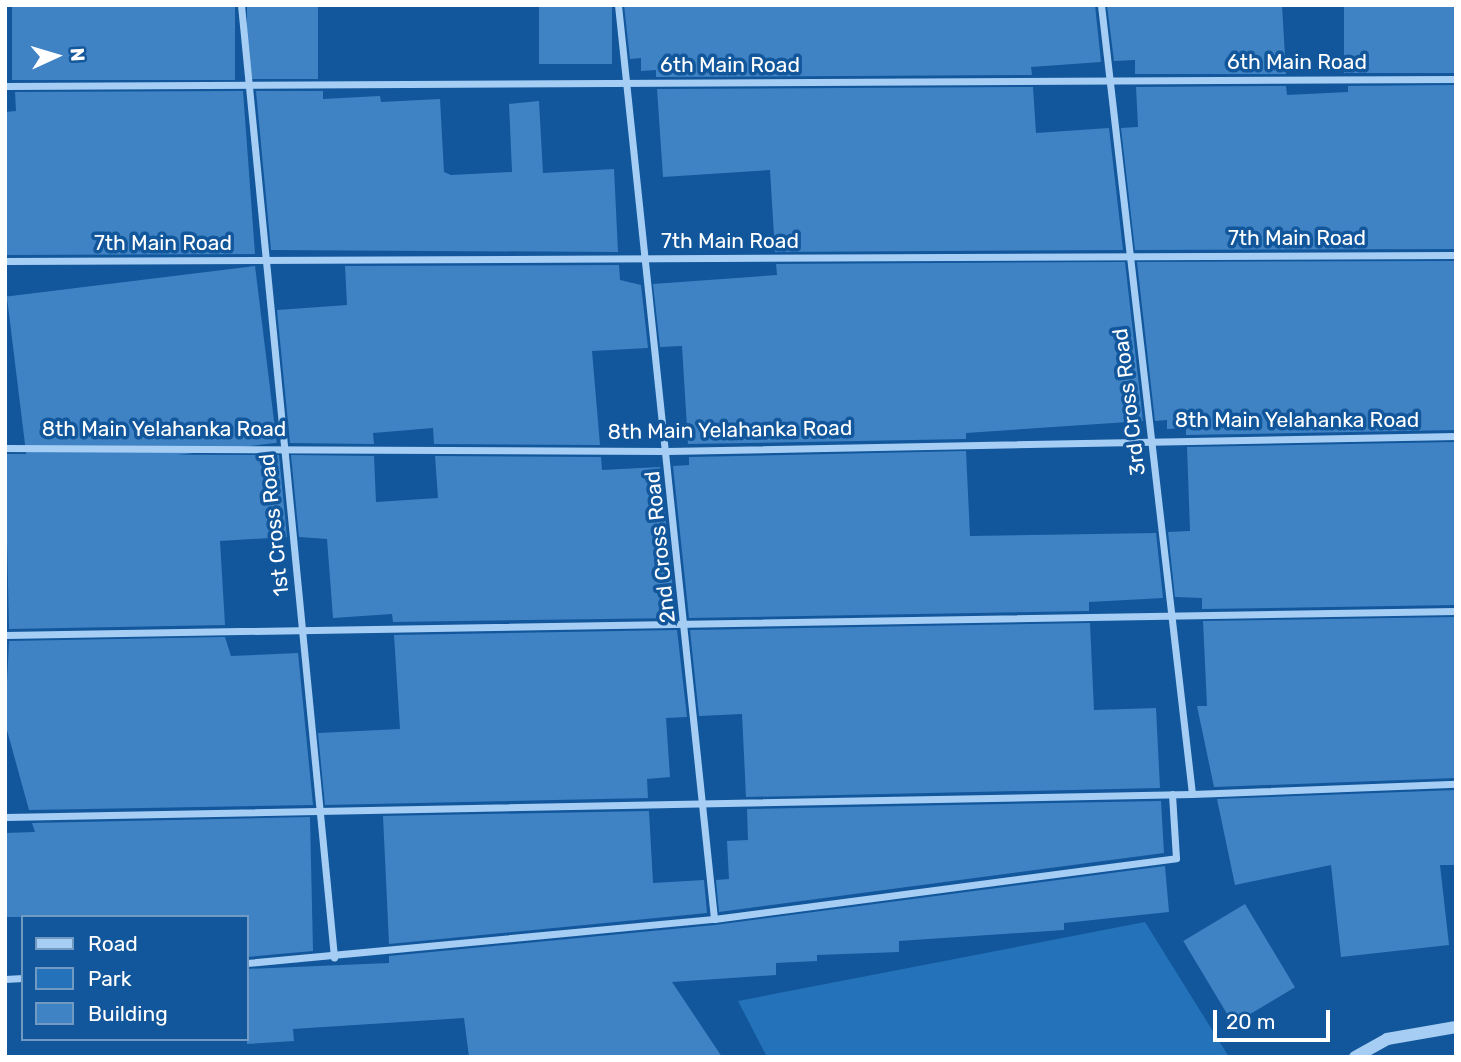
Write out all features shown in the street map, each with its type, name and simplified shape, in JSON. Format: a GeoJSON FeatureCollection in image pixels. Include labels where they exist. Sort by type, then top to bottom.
{"type":"FeatureCollection","features":[{"type":"Feature","properties":{"kind":"street","name":"1st Cross Road"},"geometry":{"type":"LineString","coordinates":[[241,5],[334,957]]}},
{"type":"Feature","properties":{"kind":"street","name":"2nd Cross Road"},"geometry":{"type":"LineString","coordinates":[[618,5],[705,803],[714,919]]}},
{"type":"Feature","properties":{"kind":"street","name":"3rd Cross Road"},"geometry":{"type":"LineString","coordinates":[[1101,5],[1192,794]]}},
{"type":"Feature","properties":{"kind":"street","name":"6th Main Road"},"geometry":{"type":"LineString","coordinates":[[5,86],[1456,79]]}},
{"type":"Feature","properties":{"kind":"street","name":"7th Main Road"},"geometry":{"type":"LineString","coordinates":[[5,261],[1456,255]]}},
{"type":"Feature","properties":{"kind":"street","name":"8th Main Yelahanka Road"},"geometry":{"type":"LineString","coordinates":[[5,448],[284,446],[667,451],[1150,439],[1456,436]]}},
{"type":"Feature","properties":{"kind":"street"},"geometry":{"type":"LineString","coordinates":[[5,635],[1456,611]]}},
{"type":"Feature","properties":{"kind":"street"},"geometry":{"type":"LineString","coordinates":[[5,817],[1192,794],[1456,784]]}},
{"type":"Feature","properties":{"kind":"street"},"geometry":{"type":"LineString","coordinates":[[248,963],[334,957],[714,919],[1176,858],[1172,794]]}},
{"type":"Feature","properties":{"kind":"street"},"geometry":{"type":"LineString","coordinates":[[1355,1057],[1387,1039],[1456,1027]]}},
{"type":"Feature","properties":{"kind":"green space"},"geometry":{"type":"Polygon","coordinates":[[[1145,922],[1229,1057],[767,1057],[738,1001],[1145,922]]]}},
{"type":"Feature","properties":{"kind":"building"},"geometry":{"type":"Polygon","coordinates":[[[12,5],[235,5],[235,80],[12,80],[12,5]]]}},
{"type":"Feature","properties":{"kind":"building"},"geometry":{"type":"Polygon","coordinates":[[[247,5],[318,5],[318,79],[247,79],[247,5]]]}},
{"type":"Feature","properties":{"kind":"building"},"geometry":{"type":"Polygon","coordinates":[[[539,5],[612,5],[612,64],[539,64],[539,5]]]}},
{"type":"Feature","properties":{"kind":"building"},"geometry":{"type":"Polygon","coordinates":[[[624,5],[1095,5],[1101,62],[1031,67],[1032,75],[656,77],[656,70],[641,71],[641,58],[630,59],[624,5]]]}},
{"type":"Feature","properties":{"kind":"building"},"geometry":{"type":"Polygon","coordinates":[[[1107,5],[1282,5],[1286,74],[1135,74],[1135,60],[1114,61],[1107,5]]]}},
{"type":"Feature","properties":{"kind":"building"},"geometry":{"type":"Polygon","coordinates":[[[1344,5],[1456,5],[1456,73],[1344,73],[1344,5]]]}},
{"type":"Feature","properties":{"kind":"building"},"geometry":{"type":"Polygon","coordinates":[[[1456,85],[1456,249],[1135,250],[1121,128],[1138,127],[1136,87],[1286,86],[1287,95],[1348,92],[1348,86],[1456,85]]]}},
{"type":"Feature","properties":{"kind":"building"},"geometry":{"type":"Polygon","coordinates":[[[1033,87],[1036,133],[1109,128],[1123,250],[775,252],[770,170],[663,177],[657,89],[1033,87]]]}},
{"type":"Feature","properties":{"kind":"building"},"geometry":{"type":"Polygon","coordinates":[[[243,91],[255,254],[5,255],[5,112],[16,111],[15,92],[243,91]]]}},
{"type":"Feature","properties":{"kind":"building"},"geometry":{"type":"Polygon","coordinates":[[[256,91],[323,91],[323,99],[380,96],[381,102],[440,99],[444,172],[451,175],[512,172],[509,104],[539,101],[543,173],[614,169],[618,252],[271,250],[256,91]]]}},
{"type":"Feature","properties":{"kind":"building"},"geometry":{"type":"Polygon","coordinates":[[[1456,261],[1456,430],[1186,435],[1186,428],[1167,429],[1167,420],[1155,421],[1137,262],[1456,261]]]}},
{"type":"Feature","properties":{"kind":"building"},"geometry":{"type":"Polygon","coordinates":[[[1125,262],[1143,421],[966,433],[966,439],[688,444],[682,346],[660,347],[653,284],[777,275],[776,264],[1125,262]]]}},
{"type":"Feature","properties":{"kind":"building"},"geometry":{"type":"Polygon","coordinates":[[[619,265],[620,280],[641,285],[648,348],[592,351],[600,445],[434,444],[433,428],[373,433],[374,444],[290,443],[277,310],[347,305],[345,266],[619,265]]]}},
{"type":"Feature","properties":{"kind":"building"},"geometry":{"type":"Polygon","coordinates":[[[255,266],[277,443],[29,473],[7,296],[255,266]]]}},
{"type":"Feature","properties":{"kind":"building"},"geometry":{"type":"Polygon","coordinates":[[[1456,442],[1456,605],[1202,609],[1202,598],[1175,597],[1168,532],[1190,531],[1187,447],[1456,442]]]}},
{"type":"Feature","properties":{"kind":"building"},"geometry":{"type":"Polygon","coordinates":[[[966,451],[970,536],[1156,533],[1163,598],[1089,602],[1089,611],[689,618],[673,466],[689,465],[689,457],[966,451]]]}},
{"type":"Feature","properties":{"kind":"building"},"geometry":{"type":"Polygon","coordinates":[[[5,454],[279,455],[287,537],[220,541],[225,625],[9,629],[5,454]]]}},
{"type":"Feature","properties":{"kind":"building"},"geometry":{"type":"Polygon","coordinates":[[[291,455],[374,456],[376,502],[438,498],[435,456],[601,457],[602,470],[660,467],[676,618],[393,622],[392,614],[333,618],[327,539],[299,537],[291,455]]]}},
{"type":"Feature","properties":{"kind":"building"},"geometry":{"type":"Polygon","coordinates":[[[1456,617],[1456,778],[1214,787],[1197,706],[1207,706],[1203,621],[1456,617]]]}},
{"type":"Feature","properties":{"kind":"building"},"geometry":{"type":"Polygon","coordinates":[[[1090,623],[1094,710],[1156,708],[1160,788],[746,797],[742,714],[699,716],[690,630],[1090,623]]]}},
{"type":"Feature","properties":{"kind":"building"},"geometry":{"type":"Polygon","coordinates":[[[677,630],[687,717],[666,718],[670,777],[647,779],[648,798],[325,805],[318,733],[400,729],[394,635],[677,630]]]}},
{"type":"Feature","properties":{"kind":"building"},"geometry":{"type":"Polygon","coordinates":[[[225,637],[231,656],[298,653],[313,805],[29,810],[5,723],[9,641],[225,637]]]}},
{"type":"Feature","properties":{"kind":"building"},"geometry":{"type":"Polygon","coordinates":[[[1456,790],[1456,865],[1440,865],[1449,945],[1341,957],[1331,865],[1235,885],[1217,799],[1456,790]]]}},
{"type":"Feature","properties":{"kind":"building"},"geometry":{"type":"Polygon","coordinates":[[[1161,801],[1164,853],[719,912],[716,880],[729,879],[727,841],[748,840],[747,809],[1161,801]]]}},
{"type":"Feature","properties":{"kind":"building"},"geometry":{"type":"Polygon","coordinates":[[[649,811],[653,883],[704,880],[707,913],[389,944],[383,816],[649,811]]]}},
{"type":"Feature","properties":{"kind":"building"},"geometry":{"type":"Polygon","coordinates":[[[310,817],[313,951],[248,957],[248,915],[5,917],[5,833],[35,832],[32,823],[310,817]]]}},
{"type":"Feature","properties":{"kind":"building"},"geometry":{"type":"Polygon","coordinates":[[[1165,866],[1169,912],[1064,923],[1064,930],[899,941],[899,952],[817,955],[817,961],[776,963],[776,975],[672,982],[722,1057],[469,1057],[464,1018],[293,1029],[294,1041],[247,1044],[248,969],[389,963],[389,956],[715,925],[1165,866]]]}},
{"type":"Feature","properties":{"kind":"building"},"geometry":{"type":"Polygon","coordinates":[[[1245,904],[1295,987],[1233,1024],[1183,941],[1245,904]]]}}]}
